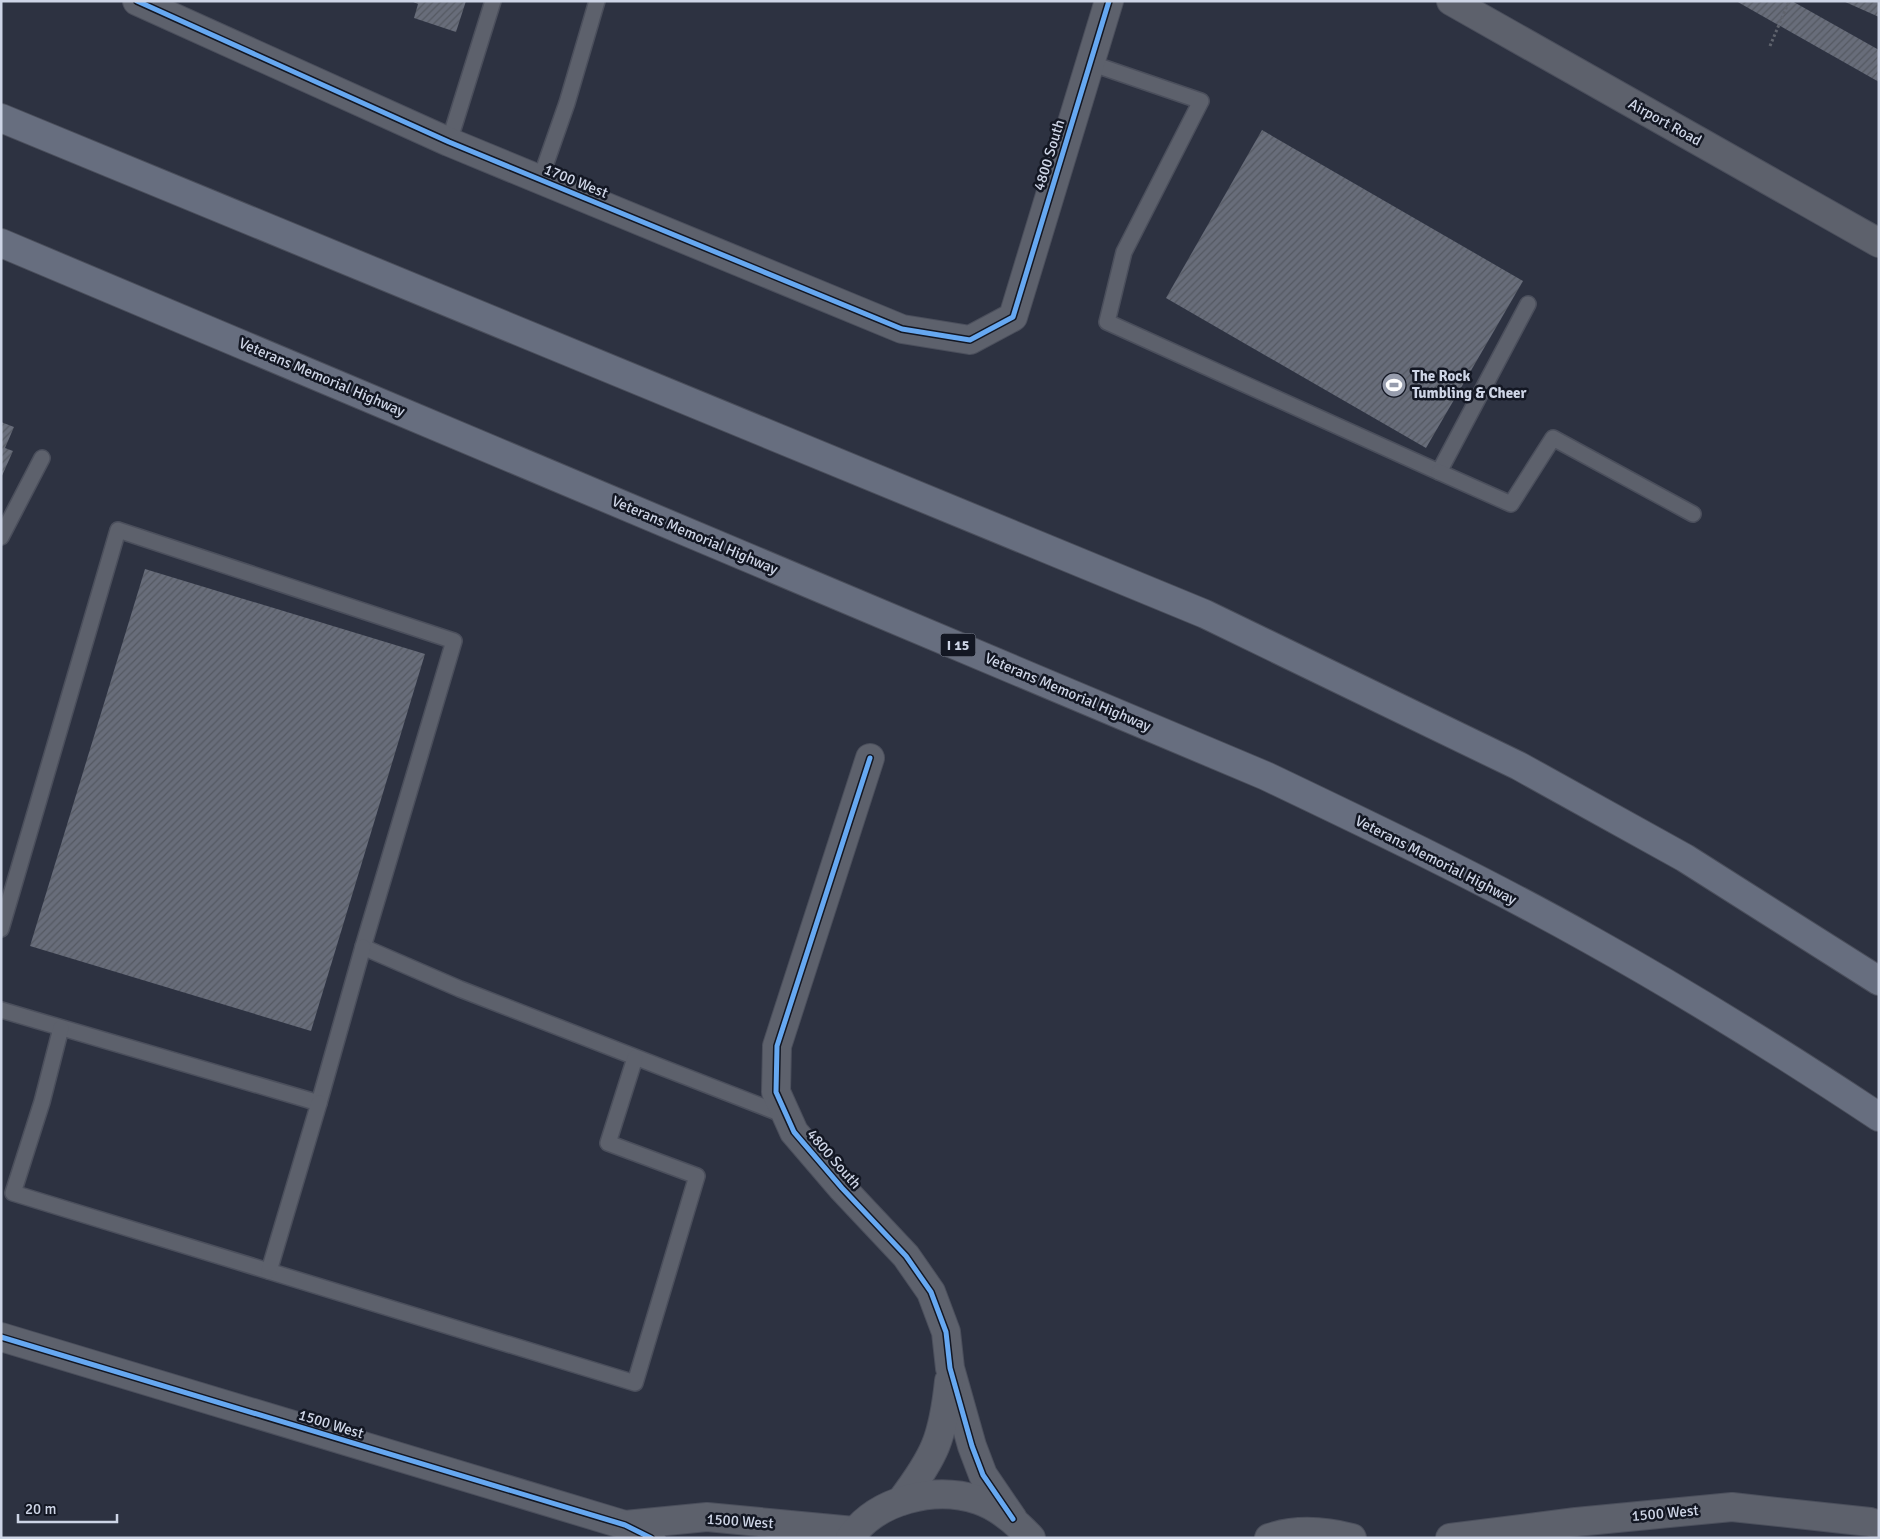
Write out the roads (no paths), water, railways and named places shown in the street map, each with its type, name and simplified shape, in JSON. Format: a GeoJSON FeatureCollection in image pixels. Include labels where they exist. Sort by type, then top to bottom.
{"type":"FeatureCollection","features":[{"type":"Feature","properties":{"kind":"highway"},"geometry":{"type":"LineString","coordinates":[[1,118],[1205,614],[1528,771],[1685,858],[1879,981]]}},
{"type":"Feature","properties":{"kind":"highway","name":"Veterans Memorial Highway"},"geometry":{"type":"LineString","coordinates":[[1,243],[1266,776],[1374,827],[1589,939],[1707,1008],[1879,1117]]}},
{"type":"Feature","properties":{"kind":"street","name":"1700 West"},"geometry":{"type":"LineString","coordinates":[[137,1],[449,142],[902,329],[970,340],[1013,317]]}},
{"type":"Feature","properties":{"kind":"street","name":"4800 South"},"geometry":{"type":"LineString","coordinates":[[1013,317],[1109,1]]}},
{"type":"Feature","properties":{"kind":"street","name":"Airport Road"},"geometry":{"type":"LineString","coordinates":[[1451,1],[1879,243]]}},
{"type":"Feature","properties":{"kind":"street","name":"4800 South"},"geometry":{"type":"LineString","coordinates":[[870,758],[777,1046],[776,1092],[794,1132],[842,1188],[906,1256],[931,1292],[946,1332],[950,1368],[972,1446],[983,1475],[1022,1528]]}},
{"type":"Feature","properties":{"kind":"street","name":"1500 West"},"geometry":{"type":"LineString","coordinates":[[1,1338],[625,1525],[651,1538]]}},
{"type":"Feature","properties":{"kind":"street","name":"4800 South"},"geometry":{"type":"LineString","coordinates":[[901,1501],[923,1472],[938,1445],[946,1413],[950,1368]]}},
{"type":"Feature","properties":{"kind":"street"},"geometry":{"type":"LineString","coordinates":[[852,1534],[876,1513],[901,1501],[940,1493],[978,1500],[1022,1528]]}},
{"type":"Feature","properties":{"kind":"street","name":"1500 West"},"geometry":{"type":"LineString","coordinates":[[1450,1538],[1576,1522],[1732,1507],[1870,1522],[1879,1525]]}},
{"type":"Feature","properties":{"kind":"street","name":"1500 West"},"geometry":{"type":"LineString","coordinates":[[625,1525],[707,1517],[852,1534]]}},
{"type":"Feature","properties":{"kind":"street"},"geometry":{"type":"LineString","coordinates":[[1269,1538],[1286,1532],[1334,1533],[1352,1538]]}},
{"type":"Feature","properties":{"kind":"lane"},"geometry":{"type":"LineString","coordinates":[[449,142],[492,1]]}},
{"type":"Feature","properties":{"kind":"lane"},"geometry":{"type":"LineString","coordinates":[[540,180],[567,103],[597,1]]}},
{"type":"Feature","properties":{"kind":"lane"},"geometry":{"type":"LineString","coordinates":[[1090,63],[1200,101],[1124,252],[1107,322],[1512,504],[1553,438],[1693,514]]}},
{"type":"Feature","properties":{"kind":"lane"},"geometry":{"type":"LineString","coordinates":[[1439,472],[1528,304]]}},
{"type":"Feature","properties":{"kind":"lane"},"geometry":{"type":"LineString","coordinates":[[1,537],[42,458]]}},
{"type":"Feature","properties":{"kind":"lane"},"geometry":{"type":"LineString","coordinates":[[1,929],[118,530],[454,641],[269,1271]]}},
{"type":"Feature","properties":{"kind":"lane"},"geometry":{"type":"LineString","coordinates":[[363,947],[460,989],[634,1058],[788,1116]]}},
{"type":"Feature","properties":{"kind":"lane"},"geometry":{"type":"LineString","coordinates":[[1,1010],[319,1103]]}},
{"type":"Feature","properties":{"kind":"lane"},"geometry":{"type":"LineString","coordinates":[[62,1028],[42,1102],[13,1193],[635,1383],[697,1176],[608,1143],[634,1058]]}},
{"type":"Feature","properties":{"kind":"place","name":"The Rock Tumbling & Cheer"},"geometry":{"type":"Point","coordinates":[1394,385]}}]}
